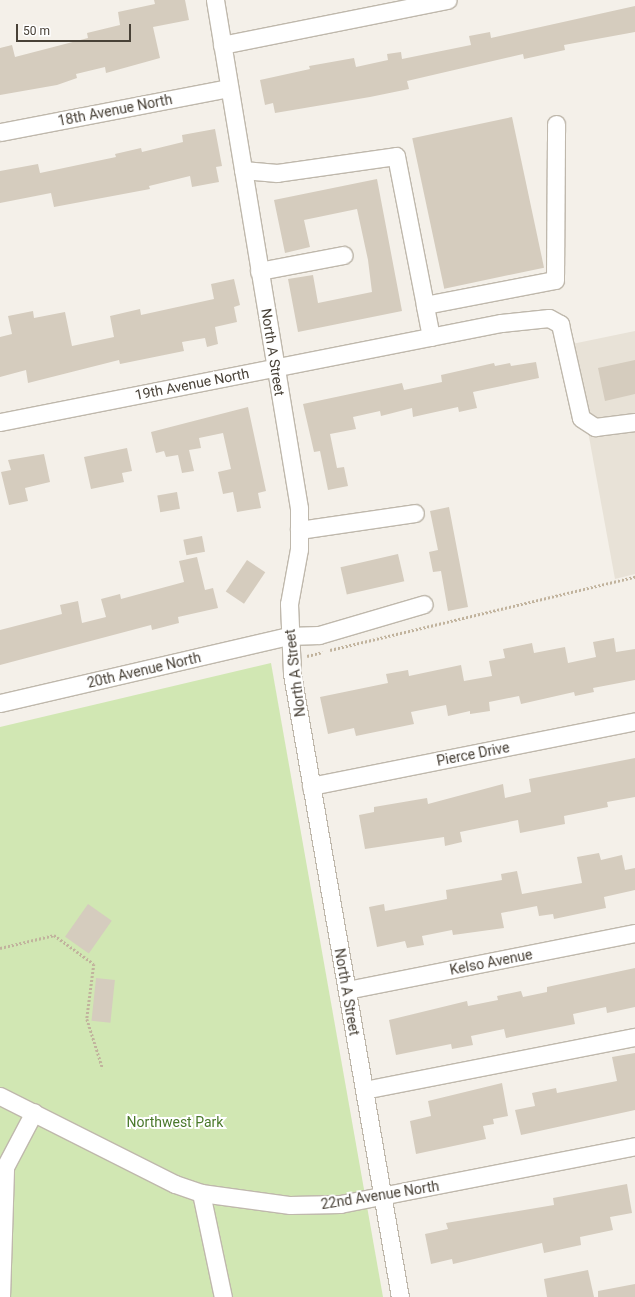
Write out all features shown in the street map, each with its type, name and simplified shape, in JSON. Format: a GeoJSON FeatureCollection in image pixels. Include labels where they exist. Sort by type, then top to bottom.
{"type":"FeatureCollection","features":[{"type":"Feature","properties":{"kind":"street","name":"North A Street"},"geometry":{"type":"LineString","coordinates":[[215,0],[299,508],[299,530],[288,636],[291,660],[311,786],[400,1297]]}},
{"type":"Feature","properties":{"kind":"street"},"geometry":{"type":"LineString","coordinates":[[222,44],[448,0]]}},
{"type":"Feature","properties":{"kind":"street","name":"18th Avenue North"},"geometry":{"type":"LineString","coordinates":[[0,132],[229,88]]}},
{"type":"Feature","properties":{"kind":"street"},"geometry":{"type":"LineString","coordinates":[[425,305],[555,280],[556,124]]}},
{"type":"Feature","properties":{"kind":"street"},"geometry":{"type":"LineString","coordinates":[[243,170],[277,173],[396,156],[430,337]]}},
{"type":"Feature","properties":{"kind":"street"},"geometry":{"type":"LineString","coordinates":[[259,271],[344,255]]}},
{"type":"Feature","properties":{"kind":"street","name":"19th Avenue North"},"geometry":{"type":"LineString","coordinates":[[0,422],[501,323],[549,318],[560,324],[581,418],[595,427],[635,422]]}},
{"type":"Feature","properties":{"kind":"street"},"geometry":{"type":"LineString","coordinates":[[299,530],[415,513]]}},
{"type":"Feature","properties":{"kind":"street","name":"20th Avenue North"},"geometry":{"type":"LineString","coordinates":[[0,704],[288,636],[319,635],[424,604]]}},
{"type":"Feature","properties":{"kind":"street","name":"Pierce Drive"},"geometry":{"type":"LineString","coordinates":[[311,786],[635,721]]}},
{"type":"Feature","properties":{"kind":"street","name":"Kelso Avenue"},"geometry":{"type":"LineString","coordinates":[[346,990],[635,933]]}},
{"type":"Feature","properties":{"kind":"street"},"geometry":{"type":"LineString","coordinates":[[364,1090],[635,1037]]}},
{"type":"Feature","properties":{"kind":"street","name":"22nd Avenue North"},"geometry":{"type":"LineString","coordinates":[[0,1096],[34,1112],[132,1165],[201,1192],[290,1205],[340,1204],[383,1197],[635,1146]]}},
{"type":"Feature","properties":{"kind":"street"},"geometry":{"type":"LineString","coordinates":[[1,1297],[5,1167],[34,1112]]}},
{"type":"Feature","properties":{"kind":"street"},"geometry":{"type":"LineString","coordinates":[[201,1192],[223,1297]]}},
{"type":"Feature","properties":{"kind":"path"},"geometry":{"type":"LineString","coordinates":[[291,660],[635,577]]}},
{"type":"Feature","properties":{"kind":"path"},"geometry":{"type":"LineString","coordinates":[[0,948],[54,935],[94,964],[87,1019],[103,1069]]}},
{"type":"Feature","properties":{"kind":"shaded area"},"geometry":{"type":"Polygon","coordinates":[[[635,331],[635,574],[615,579],[572,344],[635,331]]]}},
{"type":"Feature","properties":{"kind":"green space","name":"Northwest Park"},"geometry":{"type":"Polygon","coordinates":[[[271,663],[383,1297],[0,1297],[0,727],[271,663]]]}},
{"type":"Feature","properties":{"kind":"building"},"geometry":{"type":"Polygon","coordinates":[[[154,0],[185,0],[189,20],[153,27],[160,58],[106,73],[105,67],[76,74],[77,78],[57,85],[0,95],[0,48],[12,45],[15,57],[88,38],[87,33],[120,25],[118,12],[155,4],[154,0]]]}},
{"type":"Feature","properties":{"kind":"building"},"geometry":{"type":"Polygon","coordinates":[[[635,6],[635,32],[564,45],[565,50],[524,59],[523,54],[407,81],[409,89],[370,97],[275,113],[273,103],[265,105],[260,80],[310,69],[309,66],[354,58],[356,67],[388,60],[387,54],[401,52],[402,59],[471,45],[469,36],[490,32],[491,38],[635,6]]]}},
{"type":"Feature","properties":{"kind":"building"},"geometry":{"type":"Polygon","coordinates":[[[512,117],[544,268],[444,289],[412,138],[512,117]]]}},
{"type":"Feature","properties":{"kind":"building"},"geometry":{"type":"Polygon","coordinates":[[[215,129],[222,166],[216,167],[219,182],[192,187],[190,176],[149,186],[150,189],[54,207],[51,193],[0,203],[0,171],[38,164],[40,173],[116,157],[115,154],[141,148],[142,152],[183,142],[182,135],[215,129]]]}},
{"type":"Feature","properties":{"kind":"building"},"geometry":{"type":"Polygon","coordinates":[[[377,179],[402,311],[298,332],[288,279],[313,275],[318,303],[372,292],[368,260],[357,209],[304,220],[310,247],[285,253],[274,200],[377,179]]]}},
{"type":"Feature","properties":{"kind":"building"},"geometry":{"type":"Polygon","coordinates":[[[234,279],[240,305],[234,307],[237,322],[215,327],[218,344],[207,347],[205,338],[182,342],[184,351],[120,364],[119,360],[28,383],[26,370],[0,377],[0,337],[12,334],[8,316],[33,311],[34,318],[65,312],[72,346],[114,337],[110,316],[140,309],[141,315],[214,299],[211,284],[234,279]]]}},
{"type":"Feature","properties":{"kind":"building"},"geometry":{"type":"Polygon","coordinates":[[[635,360],[635,394],[605,401],[598,368],[635,360]]]}},
{"type":"Feature","properties":{"kind":"building"},"geometry":{"type":"Polygon","coordinates":[[[536,362],[539,378],[473,392],[477,408],[459,412],[458,407],[413,417],[412,408],[381,416],[380,411],[353,417],[356,429],[330,434],[337,468],[344,467],[348,486],[328,490],[320,451],[314,452],[303,404],[402,383],[404,390],[442,382],[441,375],[494,363],[495,366],[510,363],[511,366],[536,362]]]}},
{"type":"Feature","properties":{"kind":"building"},"geometry":{"type":"Polygon","coordinates":[[[248,407],[266,491],[258,493],[261,508],[237,512],[233,492],[223,494],[218,472],[231,469],[223,433],[199,438],[201,448],[189,450],[194,471],[182,473],[178,455],[166,457],[164,451],[156,453],[151,432],[248,407]]]}},
{"type":"Feature","properties":{"kind":"building"},"geometry":{"type":"Polygon","coordinates":[[[127,448],[132,471],[122,473],[124,482],[91,489],[84,457],[127,448]]]}},
{"type":"Feature","properties":{"kind":"building"},"geometry":{"type":"Polygon","coordinates":[[[44,454],[50,482],[25,488],[28,501],[9,505],[1,472],[11,470],[8,460],[44,454]]]}},
{"type":"Feature","properties":{"kind":"building"},"geometry":{"type":"Polygon","coordinates":[[[177,492],[180,509],[160,512],[157,495],[177,492]]]}},
{"type":"Feature","properties":{"kind":"building"},"geometry":{"type":"Polygon","coordinates":[[[449,507],[468,607],[448,611],[441,571],[433,572],[429,552],[438,550],[430,511],[449,507]]]}},
{"type":"Feature","properties":{"kind":"building"},"geometry":{"type":"Polygon","coordinates":[[[202,536],[205,552],[186,555],[183,540],[202,536]]]}},
{"type":"Feature","properties":{"kind":"building"},"geometry":{"type":"Polygon","coordinates":[[[398,554],[404,581],[347,595],[341,567],[398,554]]]}},
{"type":"Feature","properties":{"kind":"building"},"geometry":{"type":"Polygon","coordinates":[[[197,557],[205,590],[213,588],[218,608],[178,617],[179,623],[152,630],[151,625],[0,665],[0,630],[62,614],[60,605],[78,601],[82,623],[106,617],[101,599],[120,594],[121,599],[184,582],[179,561],[197,557]]]}},
{"type":"Feature","properties":{"kind":"building"},"geometry":{"type":"Polygon","coordinates":[[[247,560],[265,572],[244,604],[226,592],[247,560]]]}},
{"type":"Feature","properties":{"kind":"building"},"geometry":{"type":"Polygon","coordinates":[[[614,638],[616,652],[635,649],[635,680],[593,688],[594,692],[575,696],[574,692],[521,704],[519,696],[489,702],[490,711],[470,714],[470,711],[448,716],[446,705],[411,712],[414,724],[356,736],[354,728],[328,734],[320,697],[388,683],[386,674],[408,670],[409,676],[461,665],[464,681],[492,676],[489,661],[505,658],[503,649],[532,643],[534,653],[565,647],[568,663],[596,657],[593,642],[614,638]]]}},
{"type":"Feature","properties":{"kind":"building"},"geometry":{"type":"Polygon","coordinates":[[[635,758],[635,797],[607,802],[608,807],[564,816],[565,824],[520,833],[518,820],[460,832],[462,842],[445,846],[444,837],[365,849],[359,815],[374,812],[374,807],[427,798],[428,804],[503,784],[505,798],[531,792],[529,779],[635,758]]]}},
{"type":"Feature","properties":{"kind":"building"},"geometry":{"type":"Polygon","coordinates":[[[599,853],[601,860],[622,855],[625,870],[635,868],[635,890],[604,897],[606,908],[554,919],[553,914],[539,916],[537,906],[501,913],[504,928],[453,935],[452,930],[422,936],[424,945],[407,948],[405,941],[377,947],[369,907],[384,904],[385,911],[447,899],[446,890],[502,880],[501,874],[517,871],[522,894],[582,883],[577,857],[599,853]]]}},
{"type":"Feature","properties":{"kind":"building"},"geometry":{"type":"Polygon","coordinates":[[[88,904],[112,921],[89,953],[65,937],[88,904]]]}},
{"type":"Feature","properties":{"kind":"building"},"geometry":{"type":"Polygon","coordinates":[[[635,968],[635,1007],[607,1013],[606,1007],[573,1014],[575,1024],[506,1038],[504,1029],[471,1036],[473,1045],[452,1049],[451,1044],[396,1055],[389,1020],[467,1001],[468,1006],[498,1000],[497,996],[521,991],[523,997],[547,992],[547,987],[635,968]]]}},
{"type":"Feature","properties":{"kind":"building"},"geometry":{"type":"Polygon","coordinates":[[[96,978],[115,980],[110,1023],[92,1021],[96,978]]]}},
{"type":"Feature","properties":{"kind":"building"},"geometry":{"type":"Polygon","coordinates":[[[635,1053],[635,1110],[521,1135],[515,1110],[535,1106],[532,1093],[556,1088],[557,1093],[617,1081],[612,1057],[635,1053]]]}},
{"type":"Feature","properties":{"kind":"building"},"geometry":{"type":"Polygon","coordinates":[[[502,1083],[508,1116],[493,1119],[494,1124],[483,1126],[486,1139],[416,1154],[410,1121],[431,1116],[428,1101],[502,1083]]]}},
{"type":"Feature","properties":{"kind":"building"},"geometry":{"type":"Polygon","coordinates":[[[627,1184],[632,1213],[610,1217],[613,1230],[580,1237],[581,1245],[544,1253],[542,1243],[453,1264],[452,1259],[431,1264],[425,1234],[448,1229],[446,1223],[554,1205],[553,1198],[627,1184]]]}},
{"type":"Feature","properties":{"kind":"building"},"geometry":{"type":"Polygon","coordinates":[[[588,1270],[594,1297],[547,1297],[544,1279],[588,1270]]]}},
{"type":"Feature","properties":{"kind":"building"},"geometry":{"type":"Polygon","coordinates":[[[635,1284],[635,1297],[598,1297],[598,1291],[635,1284]]]}}]}
